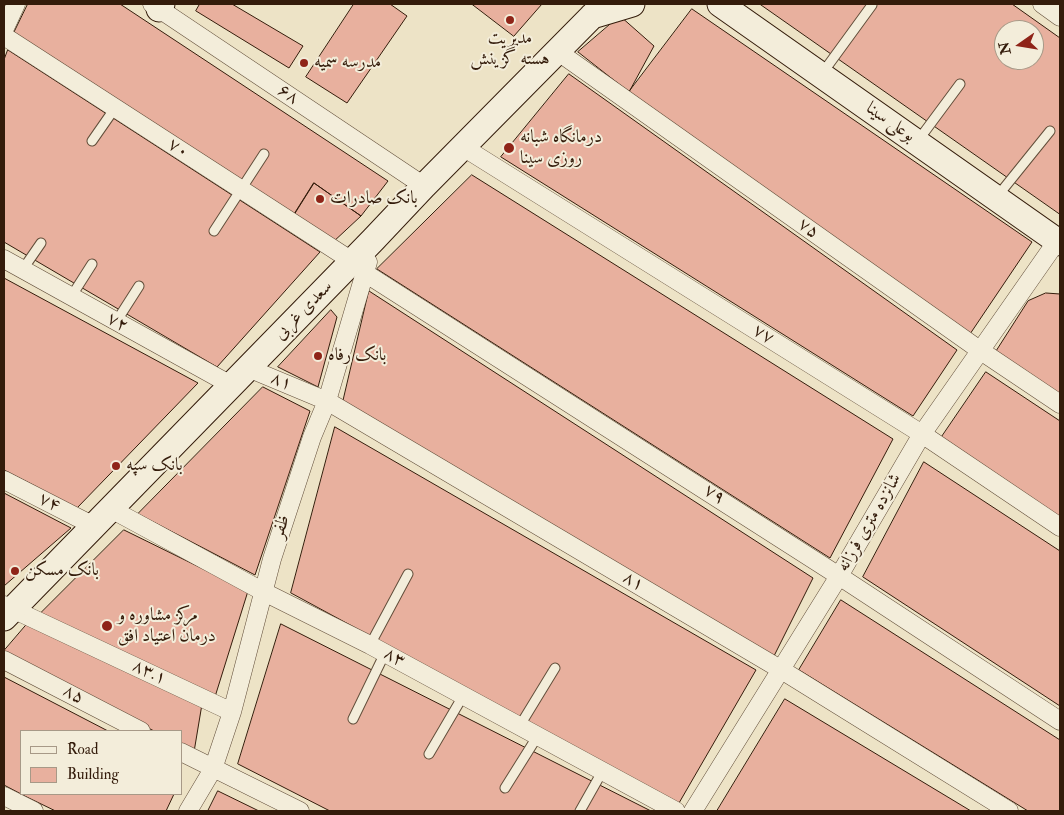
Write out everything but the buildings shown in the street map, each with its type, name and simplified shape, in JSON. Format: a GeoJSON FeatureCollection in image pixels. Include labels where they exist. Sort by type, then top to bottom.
{"type":"FeatureCollection","features":[{"type":"Feature","properties":{"kind":"main road"},"geometry":{"type":"LineString","coordinates":[[598,8],[632,4]]}},
{"type":"Feature","properties":{"kind":"main road","name":"بوعلی سینا"},"geometry":{"type":"LineString","coordinates":[[720,4],[1059,242]]}},
{"type":"Feature","properties":{"kind":"main road","name":"سعدی غربی"},"geometry":{"type":"LineString","coordinates":[[7,610],[102,518],[248,368],[359,267],[373,240],[424,186],[558,52],[598,8]]}},
{"type":"Feature","properties":{"kind":"street"},"geometry":{"type":"LineString","coordinates":[[4,30],[16,4]]}},
{"type":"Feature","properties":{"kind":"street"},"geometry":{"type":"LineString","coordinates":[[1042,4],[1060,17]]}},
{"type":"Feature","properties":{"kind":"street","name":"۶۸"},"geometry":{"type":"LineString","coordinates":[[157,5],[424,186]]}},
{"type":"Feature","properties":{"kind":"street","name":"۷۰"},"geometry":{"type":"LineString","coordinates":[[4,36],[359,267]]}},
{"type":"Feature","properties":{"kind":"street","name":"۷۵"},"geometry":{"type":"LineString","coordinates":[[558,52],[981,351],[1060,404]]}},
{"type":"Feature","properties":{"kind":"street","name":"۷۷"},"geometry":{"type":"LineString","coordinates":[[463,148],[922,434],[1060,527]]}},
{"type":"Feature","properties":{"kind":"street","name":"شانزده متری فرزانه"},"geometry":{"type":"LineString","coordinates":[[693,811],[839,576],[922,434],[1059,242]]}},
{"type":"Feature","properties":{"kind":"street","name":"۷۲"},"geometry":{"type":"LineString","coordinates":[[4,259],[231,385]]}},
{"type":"Feature","properties":{"kind":"street","name":"ظفر"},"geometry":{"type":"LineString","coordinates":[[188,811],[213,769],[232,712],[272,559],[312,437],[327,401],[359,267]]}},
{"type":"Feature","properties":{"kind":"street","name":"۷۹"},"geometry":{"type":"LineString","coordinates":[[359,267],[839,576],[1060,721]]}},
{"type":"Feature","properties":{"kind":"street","name":"۸۱"},"geometry":{"type":"LineString","coordinates":[[248,368],[327,401],[780,669],[1009,811]]}},
{"type":"Feature","properties":{"kind":"street","name":"۷۴"},"geometry":{"type":"LineString","coordinates":[[4,480],[102,518]]}},
{"type":"Feature","properties":{"kind":"street","name":"۸۳"},"geometry":{"type":"LineString","coordinates":[[102,518],[264,592],[378,649],[536,737],[676,811]]}},
{"type":"Feature","properties":{"kind":"street","name":"۸۳.۱"},"geometry":{"type":"LineString","coordinates":[[7,610],[232,712]]}},
{"type":"Feature","properties":{"kind":"street","name":"۸۵"},"geometry":{"type":"LineString","coordinates":[[4,660],[139,730]]}},
{"type":"Feature","properties":{"kind":"street"},"geometry":{"type":"LineString","coordinates":[[182,753],[300,811]]}},
{"type":"Feature","properties":{"kind":"street"},"geometry":{"type":"LineString","coordinates":[[4,796],[34,811]]}},
{"type":"Feature","properties":{"kind":"lane"},"geometry":{"type":"LineString","coordinates":[[821,75],[872,5]]}},
{"type":"Feature","properties":{"kind":"lane"},"geometry":{"type":"LineString","coordinates":[[917,142],[960,84]]}},
{"type":"Feature","properties":{"kind":"lane"},"geometry":{"type":"LineString","coordinates":[[92,141],[115,108]]}},
{"type":"Feature","properties":{"kind":"lane"},"geometry":{"type":"LineString","coordinates":[[996,198],[1050,131]]}},
{"type":"Feature","properties":{"kind":"lane"},"geometry":{"type":"LineString","coordinates":[[214,231],[264,154]]}},
{"type":"Feature","properties":{"kind":"lane"},"geometry":{"type":"LineString","coordinates":[[23,269],[41,243]]}},
{"type":"Feature","properties":{"kind":"lane"},"geometry":{"type":"LineString","coordinates":[[71,297],[92,264]]}},
{"type":"Feature","properties":{"kind":"lane"},"geometry":{"type":"LineString","coordinates":[[116,322],[139,286]]}},
{"type":"Feature","properties":{"kind":"lane"},"geometry":{"type":"LineString","coordinates":[[354,718],[378,649],[408,574]]}},
{"type":"Feature","properties":{"kind":"lane"},"geometry":{"type":"LineString","coordinates":[[519,727],[555,668]]}},
{"type":"Feature","properties":{"kind":"lane"},"geometry":{"type":"LineString","coordinates":[[429,754],[463,696]]}},
{"type":"Feature","properties":{"kind":"lane"},"geometry":{"type":"LineString","coordinates":[[505,788],[536,737]]}},
{"type":"Feature","properties":{"kind":"lane"},"geometry":{"type":"LineString","coordinates":[[580,811],[602,772]]}},
{"type":"Feature","properties":{"kind":"place","name":"مدیریت هسته گزینش"},"geometry":{"type":"Point","coordinates":[510,20]}},
{"type":"Feature","properties":{"kind":"place","name":"مدرسه سمیه"},"geometry":{"type":"Point","coordinates":[304,63]}},
{"type":"Feature","properties":{"kind":"place","name":"درمانگاه شبانه روزی سینا"},"geometry":{"type":"Point","coordinates":[509,148]}},
{"type":"Feature","properties":{"kind":"place","name":"بانک صادرات"},"geometry":{"type":"Point","coordinates":[320,199]}},
{"type":"Feature","properties":{"kind":"place","name":"بانک رفاه"},"geometry":{"type":"Point","coordinates":[318,356]}},
{"type":"Feature","properties":{"kind":"place","name":"بانک سپه"},"geometry":{"type":"Point","coordinates":[116,466]}},
{"type":"Feature","properties":{"kind":"place","name":"بانک مسکن"},"geometry":{"type":"Point","coordinates":[15,571]}},
{"type":"Feature","properties":{"kind":"place","name":"مرکز مشاوره و درمان اعتیاد افق"},"geometry":{"type":"Point","coordinates":[107,626]}}]}
